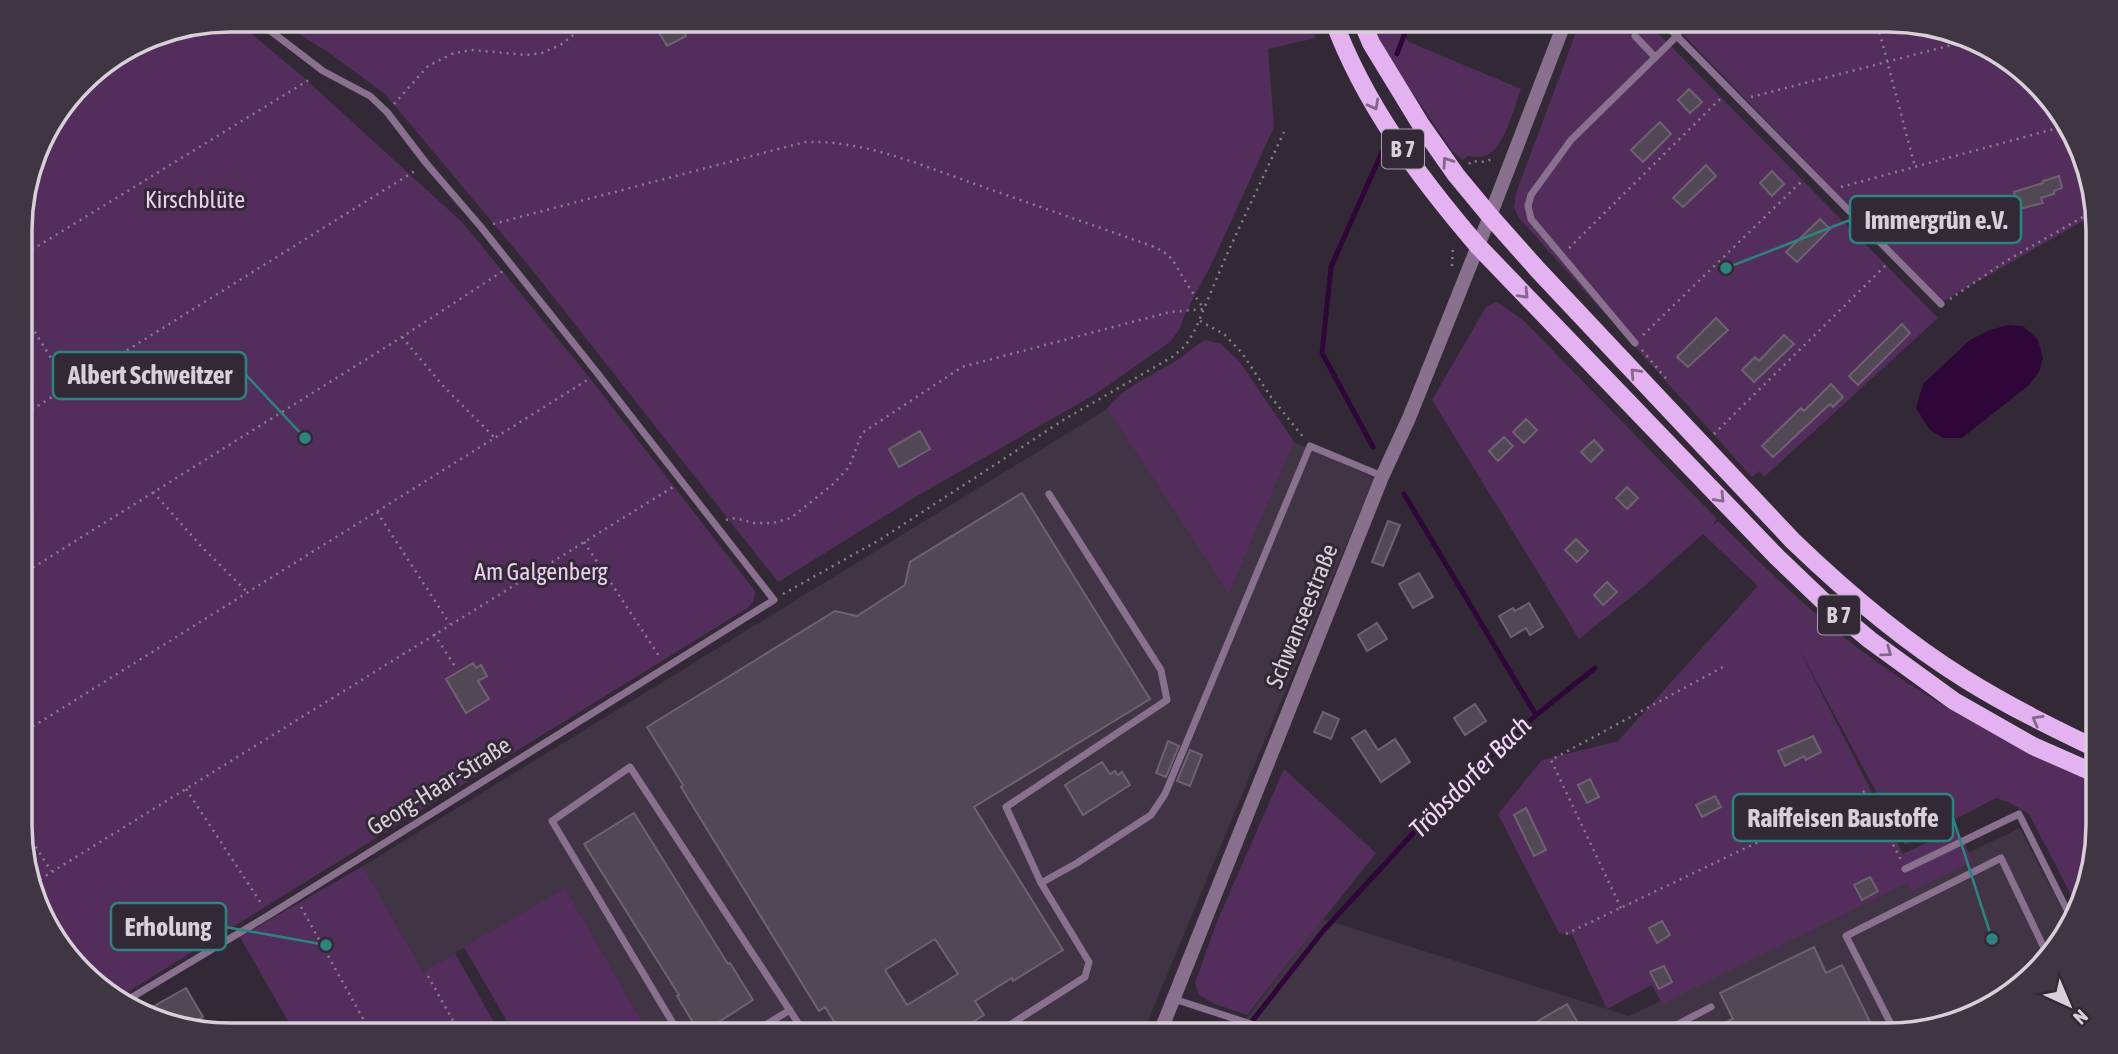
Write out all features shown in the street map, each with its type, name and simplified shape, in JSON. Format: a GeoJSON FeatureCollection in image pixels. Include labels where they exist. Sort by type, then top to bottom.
{"type":"FeatureCollection","features":[{"type":"Feature","properties":{"kind":"main road","name":"B 7"},"geometry":{"type":"LineString","coordinates":[[1337,32],[1381,117],[1426,184],[1477,245],[1777,557],[1822,600],[1870,640],[1954,701],[2033,746],[2086,769]]}},
{"type":"Feature","properties":{"kind":"main road","name":"B 7"},"geometry":{"type":"LineString","coordinates":[[1366,32],[1421,125],[1456,175],[1490,216],[1784,531],[1836,583],[1882,620],[1965,679],[2086,744]]}},
{"type":"Feature","properties":{"kind":"street","name":"Schwanseestraße"},"geometry":{"type":"LineString","coordinates":[[1164,1022],[1382,477],[1409,418],[1561,32]]}},
{"type":"Feature","properties":{"kind":"lane"},"geometry":{"type":"LineString","coordinates":[[272,32],[323,71],[370,96],[387,112],[598,374],[774,600]]}},
{"type":"Feature","properties":{"kind":"lane"},"geometry":{"type":"LineString","coordinates":[[1675,32],[1941,304]]}},
{"type":"Feature","properties":{"kind":"lane"},"geometry":{"type":"LineString","coordinates":[[1635,343],[1531,219],[1528,206],[1531,195],[1571,140],[1678,35]]}},
{"type":"Feature","properties":{"kind":"lane"},"geometry":{"type":"LineString","coordinates":[[1635,36],[1655,57]]}},
{"type":"Feature","properties":{"kind":"lane"},"geometry":{"type":"LineString","coordinates":[[1041,883],[1151,815],[1165,794],[1310,446],[1382,477]]}},
{"type":"Feature","properties":{"kind":"lane"},"geometry":{"type":"LineString","coordinates":[[1014,1023],[1085,977],[1089,962],[1041,883],[1006,807],[1167,700],[1161,670],[1049,494]]}},
{"type":"Feature","properties":{"kind":"lane","name":"Georg-Haar-Straße"},"geometry":{"type":"LineString","coordinates":[[133,997],[269,915],[774,600]]}},
{"type":"Feature","properties":{"kind":"lane"},"geometry":{"type":"LineString","coordinates":[[673,1023],[552,821],[630,767],[798,1023]]}},
{"type":"Feature","properties":{"kind":"lane"},"geometry":{"type":"LineString","coordinates":[[1905,869],[2019,814],[2067,910]]}},
{"type":"Feature","properties":{"kind":"lane"},"geometry":{"type":"LineString","coordinates":[[1890,1022],[1846,936],[2001,858],[2043,947]]}},
{"type":"Feature","properties":{"kind":"lane"},"geometry":{"type":"LineString","coordinates":[[1173,999],[1243,1022]]}},
{"type":"Feature","properties":{"kind":"lane"},"geometry":{"type":"LineString","coordinates":[[1682,1022],[1711,1007]]}},
{"type":"Feature","properties":{"kind":"lane"},"geometry":{"type":"LineString","coordinates":[[769,1023],[790,1010]]}},
{"type":"Feature","properties":{"kind":"path"},"geometry":{"type":"LineString","coordinates":[[387,112],[428,65],[454,53],[473,50],[526,55],[542,53],[562,44],[574,32]]}},
{"type":"Feature","properties":{"kind":"path"},"geometry":{"type":"LineString","coordinates":[[1880,32],[1915,167]]}},
{"type":"Feature","properties":{"kind":"path"},"geometry":{"type":"LineString","coordinates":[[1740,99],[1957,44]]}},
{"type":"Feature","properties":{"kind":"path"},"geometry":{"type":"LineString","coordinates":[[32,250],[323,71]]}},
{"type":"Feature","properties":{"kind":"path"},"geometry":{"type":"LineString","coordinates":[[1562,256],[1730,89]]}},
{"type":"Feature","properties":{"kind":"path"},"geometry":{"type":"LineString","coordinates":[[1842,186],[2058,128]]}},
{"type":"Feature","properties":{"kind":"path"},"geometry":{"type":"LineString","coordinates":[[774,600],[881,539],[1065,419],[1172,357],[1185,346],[1199,321],[1284,132]]}},
{"type":"Feature","properties":{"kind":"path"},"geometry":{"type":"LineString","coordinates":[[481,227],[805,142],[827,141],[904,160],[1152,246],[1175,261],[1204,309]]}},
{"type":"Feature","properties":{"kind":"path"},"geometry":{"type":"LineString","coordinates":[[32,410],[426,163]]}},
{"type":"Feature","properties":{"kind":"path"},"geometry":{"type":"LineString","coordinates":[[1670,384],[1635,343],[1812,172]]}},
{"type":"Feature","properties":{"kind":"path"},"geometry":{"type":"LineString","coordinates":[[1941,304],[2006,261],[2085,216]]}},
{"type":"Feature","properties":{"kind":"path"},"geometry":{"type":"LineString","coordinates":[[1714,435],[1894,257]]}},
{"type":"Feature","properties":{"kind":"path"},"geometry":{"type":"LineString","coordinates":[[32,568],[402,337],[511,265]]}},
{"type":"Feature","properties":{"kind":"path"},"geometry":{"type":"LineString","coordinates":[[718,526],[727,519],[735,518],[754,523],[773,523],[791,518],[832,485],[849,467],[862,433],[962,368],[1170,312],[1204,309]]}},
{"type":"Feature","properties":{"kind":"path"},"geometry":{"type":"LineString","coordinates":[[1199,321],[1223,334],[1242,354],[1271,397],[1310,446]]}},
{"type":"Feature","properties":{"kind":"path"},"geometry":{"type":"LineString","coordinates":[[32,327],[69,387]]}},
{"type":"Feature","properties":{"kind":"path"},"geometry":{"type":"LineString","coordinates":[[402,337],[444,387],[495,439]]}},
{"type":"Feature","properties":{"kind":"path"},"geometry":{"type":"LineString","coordinates":[[32,727],[598,374]]}},
{"type":"Feature","properties":{"kind":"path"},"geometry":{"type":"LineString","coordinates":[[39,880],[682,482]]}},
{"type":"Feature","properties":{"kind":"path"},"geometry":{"type":"LineString","coordinates":[[153,492],[248,593]]}},
{"type":"Feature","properties":{"kind":"path"},"geometry":{"type":"LineString","coordinates":[[377,512],[450,624]]}},
{"type":"Feature","properties":{"kind":"path"},"geometry":{"type":"LineString","coordinates":[[584,542],[666,667]]}},
{"type":"Feature","properties":{"kind":"path"},"geometry":{"type":"LineString","coordinates":[[434,634],[456,668]]}},
{"type":"Feature","properties":{"kind":"path"},"geometry":{"type":"LineString","coordinates":[[1621,909],[1551,760],[1724,667]]}},
{"type":"Feature","properties":{"kind":"path"},"geometry":{"type":"LineString","coordinates":[[186,789],[269,915]]}},
{"type":"Feature","properties":{"kind":"path"},"geometry":{"type":"LineString","coordinates":[[1566,934],[1866,791],[1905,869]]}},
{"type":"Feature","properties":{"kind":"path"},"geometry":{"type":"LineString","coordinates":[[33,842],[52,872]]}},
{"type":"Feature","properties":{"kind":"path"},"geometry":{"type":"LineString","coordinates":[[296,898],[365,1023]]}},
{"type":"Feature","properties":{"kind":"path"},"geometry":{"type":"LineString","coordinates":[[428,976],[454,1023]]}},
{"type":"Feature","properties":{"kind":"shaded area"},"geometry":{"type":"Polygon","coordinates":[[[2008,325],[2023,326],[2038,340],[2043,358],[2039,372],[2029,385],[1962,438],[1943,438],[1930,430],[1916,408],[1923,384],[1970,340],[2008,325]]]}},
{"type":"Feature","properties":{"kind":"shaded area"},"geometry":{"type":"Polygon","coordinates":[[[1107,409],[1229,594],[1294,442],[1374,478],[1147,1022],[643,1023],[565,888],[423,972],[363,866],[1107,409]]]}},
{"type":"Feature","properties":{"kind":"shaded area"},"geometry":{"type":"Polygon","coordinates":[[[2020,828],[2065,914],[2037,955],[1998,989],[1976,1002],[1927,1019],[1901,1022],[1243,1022],[1323,919],[1629,1016],[2020,828]]]}},
{"type":"Feature","properties":{"kind":"green space"},"geometry":{"type":"Polygon","coordinates":[[[250,32],[302,76],[463,223],[589,377],[755,591],[754,600],[749,607],[126,993],[109,982],[72,945],[58,923],[38,876],[33,850],[32,217],[38,178],[52,142],[72,109],[109,72],[154,47],[191,35],[250,32]]]}},
{"type":"Feature","properties":{"kind":"green space"},"geometry":{"type":"Polygon","coordinates":[[[296,32],[1314,32],[1316,38],[1268,49],[1274,127],[1211,265],[1180,328],[1170,342],[1097,393],[917,496],[778,582],[529,266],[385,94],[296,32]]]}},
{"type":"Feature","properties":{"kind":"green space"},"geometry":{"type":"Polygon","coordinates":[[[1374,32],[1399,32],[1409,42],[1521,89],[1505,134],[1495,149],[1486,155],[1467,156],[1463,160],[1452,151],[1374,32]]]}},
{"type":"Feature","properties":{"kind":"green space"},"geometry":{"type":"Polygon","coordinates":[[[1576,32],[1657,32],[1938,318],[1764,477],[1759,471],[1752,477],[1519,218],[1514,207],[1516,193],[1576,32]]]}},
{"type":"Feature","properties":{"kind":"green space"},"geometry":{"type":"Polygon","coordinates":[[[1681,32],[1888,32],[1927,35],[1976,52],[2009,72],[2028,90],[2046,109],[2071,154],[2080,178],[2086,220],[1942,302],[1681,32]]]}},
{"type":"Feature","properties":{"kind":"green space"},"geometry":{"type":"Polygon","coordinates":[[[1497,302],[1524,321],[1717,519],[1711,527],[1718,521],[1790,591],[1865,654],[1962,716],[2086,777],[2085,850],[2072,897],[2029,814],[1996,798],[1905,845],[1797,645],[1903,854],[1956,828],[1973,861],[1912,891],[1907,883],[1662,1004],[1652,985],[1607,1009],[1572,935],[1559,933],[1498,814],[1542,760],[1618,741],[1758,586],[1703,534],[1579,639],[1432,400],[1486,307],[1497,302]]]}},
{"type":"Feature","properties":{"kind":"green space"},"geometry":{"type":"Polygon","coordinates":[[[1206,340],[1221,344],[1240,362],[1294,442],[1229,594],[1107,409],[1131,386],[1206,340]]]}},
{"type":"Feature","properties":{"kind":"green space"},"geometry":{"type":"Polygon","coordinates":[[[1284,769],[1376,853],[1247,1015],[1215,1004],[1199,995],[1195,983],[1216,924],[1284,769]]]}},
{"type":"Feature","properties":{"kind":"green space"},"geometry":{"type":"Polygon","coordinates":[[[363,866],[423,972],[455,953],[494,1023],[289,1023],[240,937],[363,866]]]}},
{"type":"Feature","properties":{"kind":"green space"},"geometry":{"type":"Polygon","coordinates":[[[565,888],[643,1023],[508,1023],[464,947],[565,888]]]}},
{"type":"Feature","properties":{"kind":"building"},"geometry":{"type":"Polygon","coordinates":[[[659,32],[684,32],[686,36],[667,46],[659,32]]]}},
{"type":"Feature","properties":{"kind":"building"},"geometry":{"type":"Polygon","coordinates":[[[1689,89],[1702,102],[1690,113],[1678,100],[1689,89]]]}},
{"type":"Feature","properties":{"kind":"building"},"geometry":{"type":"Polygon","coordinates":[[[1660,122],[1671,134],[1643,162],[1631,150],[1660,122]]]}},
{"type":"Feature","properties":{"kind":"building"},"geometry":{"type":"Polygon","coordinates":[[[1706,165],[1716,176],[1683,207],[1673,198],[1706,165]]]}},
{"type":"Feature","properties":{"kind":"building"},"geometry":{"type":"Polygon","coordinates":[[[1772,171],[1784,184],[1772,196],[1760,183],[1772,171]]]}},
{"type":"Feature","properties":{"kind":"building"},"geometry":{"type":"Polygon","coordinates":[[[2059,176],[2062,188],[2041,198],[2043,203],[2019,209],[2014,192],[2059,176]]]}},
{"type":"Feature","properties":{"kind":"building"},"geometry":{"type":"Polygon","coordinates":[[[1820,219],[1830,229],[1797,262],[1786,252],[1820,219]]]}},
{"type":"Feature","properties":{"kind":"building"},"geometry":{"type":"Polygon","coordinates":[[[1716,318],[1728,330],[1688,367],[1677,357],[1716,318]]]}},
{"type":"Feature","properties":{"kind":"building"},"geometry":{"type":"Polygon","coordinates":[[[1902,324],[1910,333],[1858,385],[1849,376],[1902,324]]]}},
{"type":"Feature","properties":{"kind":"building"},"geometry":{"type":"Polygon","coordinates":[[[1784,335],[1794,344],[1754,382],[1742,370],[1755,357],[1759,361],[1784,335]]]}},
{"type":"Feature","properties":{"kind":"building"},"geometry":{"type":"Polygon","coordinates":[[[1831,384],[1843,397],[1833,407],[1830,404],[1773,457],[1762,446],[1801,408],[1804,411],[1831,384]]]}},
{"type":"Feature","properties":{"kind":"building"},"geometry":{"type":"Polygon","coordinates":[[[1526,419],[1537,430],[1524,443],[1513,432],[1526,419]]]}},
{"type":"Feature","properties":{"kind":"building"},"geometry":{"type":"Polygon","coordinates":[[[920,431],[930,449],[899,467],[889,449],[920,431]]]}},
{"type":"Feature","properties":{"kind":"building"},"geometry":{"type":"Polygon","coordinates":[[[1504,437],[1513,446],[1498,461],[1489,451],[1504,437]]]}},
{"type":"Feature","properties":{"kind":"building"},"geometry":{"type":"Polygon","coordinates":[[[1594,440],[1603,450],[1591,462],[1581,452],[1594,440]]]}},
{"type":"Feature","properties":{"kind":"building"},"geometry":{"type":"Polygon","coordinates":[[[1627,487],[1638,498],[1627,509],[1616,498],[1627,487]]]}},
{"type":"Feature","properties":{"kind":"building"},"geometry":{"type":"Polygon","coordinates":[[[1022,493],[1150,699],[974,807],[1063,950],[975,1001],[984,1015],[972,1023],[834,1023],[825,1007],[819,1011],[647,727],[835,611],[857,616],[905,585],[910,562],[1022,493]],[[935,939],[885,970],[907,1005],[958,974],[935,939]]]}},
{"type":"Feature","properties":{"kind":"building"},"geometry":{"type":"Polygon","coordinates":[[[1388,521],[1400,525],[1383,566],[1372,562],[1388,521]]]}},
{"type":"Feature","properties":{"kind":"building"},"geometry":{"type":"Polygon","coordinates":[[[1576,539],[1588,551],[1577,562],[1565,550],[1576,539]]]}},
{"type":"Feature","properties":{"kind":"building"},"geometry":{"type":"Polygon","coordinates":[[[1419,573],[1433,597],[1413,608],[1399,584],[1419,573]]]}},
{"type":"Feature","properties":{"kind":"building"},"geometry":{"type":"Polygon","coordinates":[[[1607,582],[1617,592],[1603,605],[1594,595],[1607,582]]]}},
{"type":"Feature","properties":{"kind":"building"},"geometry":{"type":"Polygon","coordinates":[[[1529,603],[1543,627],[1530,635],[1526,628],[1511,637],[1499,616],[1529,603]]]}},
{"type":"Feature","properties":{"kind":"building"},"geometry":{"type":"Polygon","coordinates":[[[1377,623],[1387,639],[1367,651],[1358,635],[1377,623]]]}},
{"type":"Feature","properties":{"kind":"building"},"geometry":{"type":"Polygon","coordinates":[[[473,663],[476,668],[481,665],[487,676],[478,681],[489,699],[466,713],[446,679],[473,663]]]}},
{"type":"Feature","properties":{"kind":"building"},"geometry":{"type":"Polygon","coordinates":[[[1475,704],[1486,721],[1465,735],[1454,718],[1475,704]]]}},
{"type":"Feature","properties":{"kind":"building"},"geometry":{"type":"Polygon","coordinates":[[[1323,712],[1339,719],[1331,739],[1314,732],[1323,712]]]}},
{"type":"Feature","properties":{"kind":"building"},"geometry":{"type":"Polygon","coordinates":[[[1365,730],[1378,750],[1395,739],[1410,762],[1381,782],[1352,738],[1365,730]]]}},
{"type":"Feature","properties":{"kind":"building"},"geometry":{"type":"Polygon","coordinates":[[[1813,736],[1821,752],[1806,760],[1804,756],[1785,766],[1778,751],[1813,736]]]}},
{"type":"Feature","properties":{"kind":"building"},"geometry":{"type":"Polygon","coordinates":[[[1168,741],[1179,746],[1166,777],[1156,773],[1168,741]]]}},
{"type":"Feature","properties":{"kind":"building"},"geometry":{"type":"Polygon","coordinates":[[[1190,750],[1202,755],[1190,786],[1177,781],[1190,750]]]}},
{"type":"Feature","properties":{"kind":"building"},"geometry":{"type":"Polygon","coordinates":[[[1102,762],[1110,774],[1115,771],[1118,775],[1122,772],[1130,785],[1083,815],[1065,785],[1102,762]]]}},
{"type":"Feature","properties":{"kind":"building"},"geometry":{"type":"Polygon","coordinates":[[[1590,779],[1599,797],[1587,803],[1578,785],[1590,779]]]}},
{"type":"Feature","properties":{"kind":"building"},"geometry":{"type":"Polygon","coordinates":[[[1715,796],[1721,807],[1702,817],[1696,805],[1715,796]]]}},
{"type":"Feature","properties":{"kind":"building"},"geometry":{"type":"Polygon","coordinates":[[[1526,808],[1546,850],[1534,856],[1514,815],[1526,808]]]}},
{"type":"Feature","properties":{"kind":"building"},"geometry":{"type":"Polygon","coordinates":[[[634,813],[753,1000],[718,1023],[693,1023],[677,996],[679,995],[584,844],[634,813]]]}},
{"type":"Feature","properties":{"kind":"building"},"geometry":{"type":"Polygon","coordinates":[[[1870,877],[1878,891],[1862,900],[1854,885],[1870,877]]]}},
{"type":"Feature","properties":{"kind":"building"},"geometry":{"type":"Polygon","coordinates":[[[1662,921],[1670,935],[1657,943],[1649,928],[1662,921]]]}},
{"type":"Feature","properties":{"kind":"building"},"geometry":{"type":"Polygon","coordinates":[[[1814,947],[1826,973],[1842,965],[1870,1022],[1726,1022],[1733,1019],[1720,993],[1814,947]]]}},
{"type":"Feature","properties":{"kind":"building"},"geometry":{"type":"Polygon","coordinates":[[[1664,966],[1672,982],[1659,989],[1650,972],[1664,966]]]}},
{"type":"Feature","properties":{"kind":"building"},"geometry":{"type":"Polygon","coordinates":[[[186,988],[203,1017],[198,1020],[178,1016],[153,1007],[186,988]]]}},
{"type":"Feature","properties":{"kind":"building"},"geometry":{"type":"Polygon","coordinates":[[[1567,1004],[1578,1022],[1536,1022],[1567,1004]]]}},
{"type":"Feature","properties":{"kind":"waterway","name":"Tröbsdorfer Bach"},"geometry":{"type":"LineString","coordinates":[[1397,54],[1405,32]]}},
{"type":"Feature","properties":{"kind":"waterway","name":"Tröbsdorfer Bach"},"geometry":{"type":"LineString","coordinates":[[1373,447],[1322,353],[1331,267],[1382,152]]}},
{"type":"Feature","properties":{"kind":"waterway","name":"Tröbsdorfer Bach"},"geometry":{"type":"LineString","coordinates":[[1404,494],[1536,715]]}},
{"type":"Feature","properties":{"kind":"waterway","name":"Tröbsdorfer Bach"},"geometry":{"type":"LineString","coordinates":[[1251,1022],[1323,931],[1453,790],[1536,715],[1595,668]]}},
{"type":"Feature","properties":{"kind":"place","name":"Immergrün e.V."},"geometry":{"type":"Point","coordinates":[1726,268]}},
{"type":"Feature","properties":{"kind":"place","name":"Albert Schweitzer"},"geometry":{"type":"Point","coordinates":[305,438]}},
{"type":"Feature","properties":{"kind":"place","name":"Raiffeisen Baustoffe"},"geometry":{"type":"Point","coordinates":[1992,939]}},
{"type":"Feature","properties":{"kind":"place","name":"Erholung"},"geometry":{"type":"Point","coordinates":[326,945]}},
{"type":"Feature","properties":{"kind":"park label","name":"Kirschblüte"},"geometry":{"type":"Point","coordinates":[195,200]}},
{"type":"Feature","properties":{"kind":"park label","name":"Am Galgenberg"},"geometry":{"type":"Point","coordinates":[541,572]}}]}
